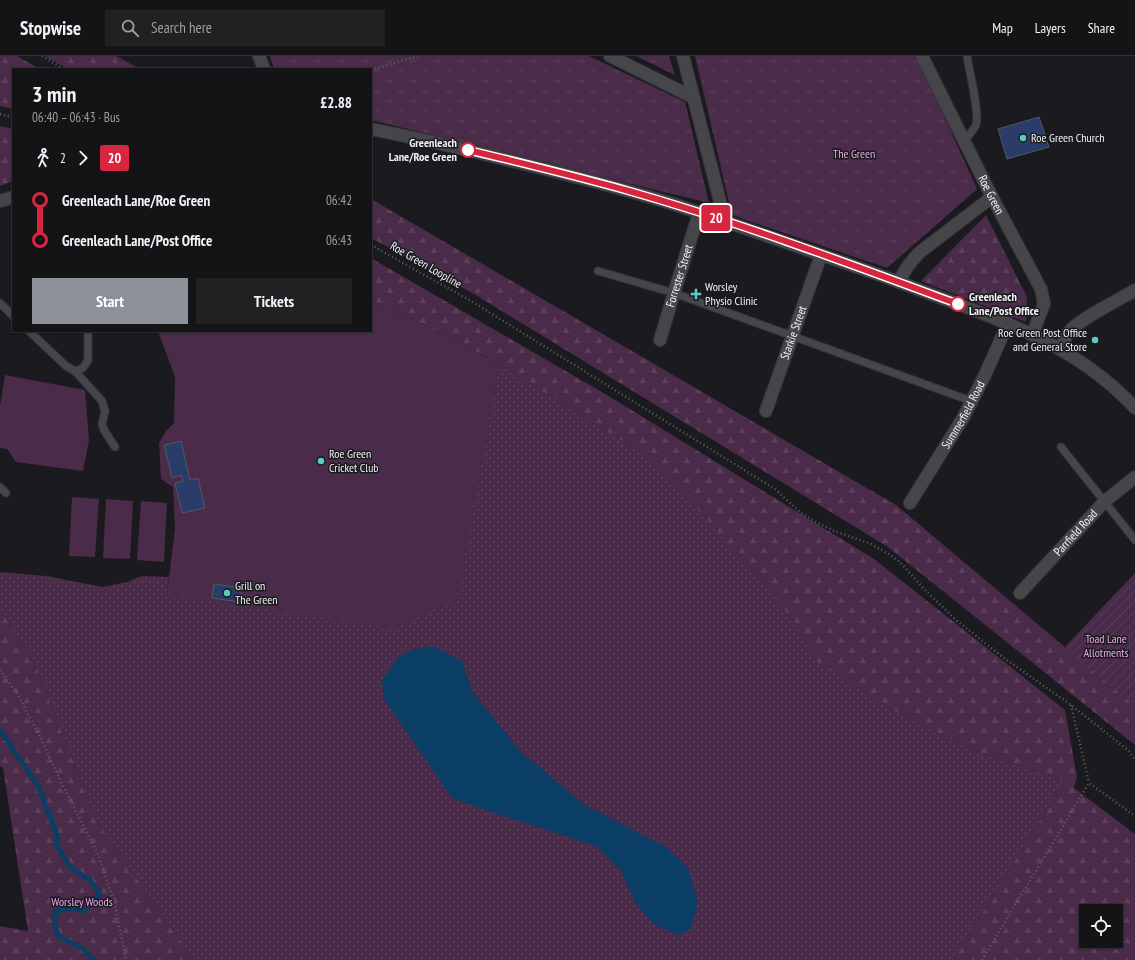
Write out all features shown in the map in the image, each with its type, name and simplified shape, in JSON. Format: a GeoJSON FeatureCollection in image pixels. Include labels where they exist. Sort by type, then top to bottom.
{"type":"FeatureCollection","features":[{"type":"Feature","properties":{"kind":"street"},"geometry":{"type":"LineString","coordinates":[[259,56],[264,68]]}},
{"type":"Feature","properties":{"kind":"street"},"geometry":{"type":"LineString","coordinates":[[610,56],[694,98]]}},
{"type":"Feature","properties":{"kind":"street"},"geometry":{"type":"LineString","coordinates":[[683,56],[725,221]]}},
{"type":"Feature","properties":{"kind":"street","name":"Roe Green"},"geometry":{"type":"LineString","coordinates":[[922,56],[992,197],[1041,288],[1044,304],[1032,335]]}},
{"type":"Feature","properties":{"kind":"street"},"geometry":{"type":"LineString","coordinates":[[372,129],[410,136],[551,170],[629,191],[725,221],[899,282],[1008,323],[1060,349],[1085,364],[1106,380],[1135,408]]}},
{"type":"Feature","properties":{"kind":"street"},"geometry":{"type":"LineString","coordinates":[[0,202],[12,197]]}},
{"type":"Feature","properties":{"kind":"street"},"geometry":{"type":"LineString","coordinates":[[899,282],[906,268],[920,252],[992,197]]}},
{"type":"Feature","properties":{"kind":"street","name":"Forrester Street"},"geometry":{"type":"LineString","coordinates":[[660,340],[699,213]]}},
{"type":"Feature","properties":{"kind":"street","name":"Starkie Street"},"geometry":{"type":"LineString","coordinates":[[766,411],[821,255]]}},
{"type":"Feature","properties":{"kind":"street"},"geometry":{"type":"LineString","coordinates":[[1060,349],[1069,332],[1081,322],[1135,290]]}},
{"type":"Feature","properties":{"kind":"street","name":"Summerfield Road"},"geometry":{"type":"LineString","coordinates":[[910,503],[971,401],[985,375],[1008,323]]}},
{"type":"Feature","properties":{"kind":"street","name":"Parrfield Road"},"geometry":{"type":"LineString","coordinates":[[1020,593],[1104,502],[1135,477]]}},
{"type":"Feature","properties":{"kind":"lane"},"geometry":{"type":"LineString","coordinates":[[964,141],[976,124],[977,113],[967,56]]}},
{"type":"Feature","properties":{"kind":"lane"},"geometry":{"type":"LineString","coordinates":[[598,271],[674,293],[971,401]]}},
{"type":"Feature","properties":{"kind":"lane"},"geometry":{"type":"LineString","coordinates":[[0,303],[12,315]]}},
{"type":"Feature","properties":{"kind":"lane"},"geometry":{"type":"LineString","coordinates":[[30,332],[66,366],[75,371],[102,401],[104,411],[102,424],[104,430],[115,447]]}},
{"type":"Feature","properties":{"kind":"lane"},"geometry":{"type":"LineString","coordinates":[[75,371],[83,368],[88,360],[88,332]]}},
{"type":"Feature","properties":{"kind":"lane"},"geometry":{"type":"LineString","coordinates":[[1060,447],[1135,540]]}},
{"type":"Feature","properties":{"kind":"lane"},"geometry":{"type":"LineString","coordinates":[[0,487],[6,493]]}},
{"type":"Feature","properties":{"kind":"path"},"geometry":{"type":"LineString","coordinates":[[42,56],[62,68]]}},
{"type":"Feature","properties":{"kind":"path"},"geometry":{"type":"LineString","coordinates":[[372,70],[418,56]]}},
{"type":"Feature","properties":{"kind":"path"},"geometry":{"type":"LineString","coordinates":[[0,114],[12,117]]}},
{"type":"Feature","properties":{"kind":"path","name":"Roe Green Loopline"},"geometry":{"type":"LineString","coordinates":[[372,246],[471,302],[775,489],[801,513],[834,531],[871,544],[892,556],[900,562],[924,589],[956,620],[1004,658],[1071,705],[1129,752],[1135,760]]}},
{"type":"Feature","properties":{"kind":"path"},"geometry":{"type":"LineString","coordinates":[[0,670],[18,695],[40,735],[62,784],[98,854],[114,901],[126,960]]}},
{"type":"Feature","properties":{"kind":"path"},"geometry":{"type":"LineString","coordinates":[[1071,705],[1089,783],[1135,816]]}},
{"type":"Feature","properties":{"kind":"path"},"geometry":{"type":"LineString","coordinates":[[982,960],[1089,783]]}},
{"type":"Feature","properties":{"kind":"green space"},"geometry":{"type":"Polygon","coordinates":[[[0,56],[17,56],[38,68],[12,68],[12,109],[0,106],[0,56]]]}},
{"type":"Feature","properties":{"kind":"green space"},"geometry":{"type":"Polygon","coordinates":[[[45,56],[116,56],[138,68],[66,68],[45,56]]]}},
{"type":"Feature","properties":{"kind":"green space"},"geometry":{"type":"Polygon","coordinates":[[[270,56],[589,56],[685,102],[709,203],[372,120],[372,68],[274,68],[270,56]]]}},
{"type":"Feature","properties":{"kind":"green space"},"geometry":{"type":"Polygon","coordinates":[[[636,56],[669,56],[675,75],[636,56]]]}},
{"type":"Feature","properties":{"kind":"green space","name":"The Green"},"geometry":{"type":"Polygon","coordinates":[[[695,56],[917,56],[977,189],[887,268],[732,215],[695,56]]]}},
{"type":"Feature","properties":{"kind":"green space"},"geometry":{"type":"Polygon","coordinates":[[[0,126],[12,129],[12,181],[0,186],[0,126]]]}},
{"type":"Feature","properties":{"kind":"green space"},"geometry":{"type":"Polygon","coordinates":[[[372,200],[896,505],[1135,706],[1135,745],[888,547],[474,294],[372,239],[372,200]]]}},
{"type":"Feature","properties":{"kind":"green space"},"geometry":{"type":"Polygon","coordinates":[[[986,215],[1027,297],[1026,322],[921,281],[986,215]]]}},
{"type":"Feature","properties":{"kind":"green space"},"geometry":{"type":"Polygon","coordinates":[[[372,259],[607,395],[874,559],[1065,710],[1077,777],[1074,788],[1135,834],[1135,960],[953,960],[1065,781],[972,750],[893,710],[819,663],[791,618],[746,563],[682,492],[635,449],[499,364],[443,334],[372,300],[372,259]]]}},
{"type":"Feature","properties":{"kind":"green space","name":"Roe Green Cricket Club"},"geometry":{"type":"Polygon","coordinates":[[[372,300],[443,334],[499,364],[457,599],[391,628],[167,594],[175,528],[173,487],[161,479],[159,443],[166,431],[174,423],[175,377],[158,332],[372,332],[372,300]]]}},
{"type":"Feature","properties":{"kind":"green space"},"geometry":{"type":"Polygon","coordinates":[[[499,364],[635,449],[682,491],[746,563],[791,618],[820,663],[893,710],[972,750],[1065,781],[953,960],[194,960],[97,822],[36,666],[0,608],[0,572],[46,576],[103,587],[127,582],[142,576],[169,577],[167,594],[456,599],[499,364]]]}},
{"type":"Feature","properties":{"kind":"green space"},"geometry":{"type":"Polygon","coordinates":[[[5,375],[85,390],[89,440],[83,471],[16,462],[7,449],[0,448],[0,406],[5,375]]]}},
{"type":"Feature","properties":{"kind":"green space"},"geometry":{"type":"Polygon","coordinates":[[[72,497],[99,499],[95,557],[69,556],[72,497]]]}},
{"type":"Feature","properties":{"kind":"green space"},"geometry":{"type":"Polygon","coordinates":[[[106,499],[133,501],[130,559],[103,558],[106,499]]]}},
{"type":"Feature","properties":{"kind":"green space"},"geometry":{"type":"Polygon","coordinates":[[[141,501],[167,503],[164,562],[137,560],[141,501]]]}},
{"type":"Feature","properties":{"kind":"green space","name":"Toad Lane Allotments"},"geometry":{"type":"Polygon","coordinates":[[[1135,573],[1135,706],[1064,648],[1135,573]]]}},
{"type":"Feature","properties":{"kind":"green space","name":"Worsley Woods"},"geometry":{"type":"Polygon","coordinates":[[[0,608],[36,666],[97,822],[194,960],[0,960],[0,926],[28,931],[3,768],[0,766],[0,608]]]}},
{"type":"Feature","properties":{"kind":"water"},"geometry":{"type":"Polygon","coordinates":[[[433,646],[462,661],[472,691],[520,751],[585,805],[666,847],[688,868],[698,902],[691,929],[678,935],[653,924],[635,902],[621,871],[596,846],[452,798],[384,699],[382,681],[397,658],[412,650],[433,646]]]}},
{"type":"Feature","properties":{"kind":"building","name":"Roe Green Church"},"geometry":{"type":"Polygon","coordinates":[[[1039,117],[1049,147],[1007,159],[998,129],[1039,117]]]}},
{"type":"Feature","properties":{"kind":"building"},"geometry":{"type":"Polygon","coordinates":[[[181,441],[190,480],[198,478],[205,508],[182,513],[175,483],[183,481],[181,475],[172,478],[164,445],[181,441]]]}},
{"type":"Feature","properties":{"kind":"building","name":"Grill on The Green"},"geometry":{"type":"Polygon","coordinates":[[[214,584],[242,588],[240,602],[212,598],[214,584]]]}},
{"type":"Feature","properties":{"kind":"waterway"},"geometry":{"type":"LineString","coordinates":[[0,730],[38,786],[56,832],[57,846],[70,867],[90,880],[100,894],[83,911],[68,908],[55,912],[55,925],[58,936],[82,948],[94,960]]}},
{"type":"Feature","properties":{"kind":"bus line","name":"20"},"geometry":{"type":"LineString","coordinates":[[468,150],[551,170],[666,202],[769,236],[958,304]]}},
{"type":"Feature","properties":{"kind":"place","name":"Roe Green Church"},"geometry":{"type":"Point","coordinates":[1023,138]}},
{"type":"Feature","properties":{"kind":"place","name":"Greenleach Lane/Roe Green"},"geometry":{"type":"Point","coordinates":[468,150]}},
{"type":"Feature","properties":{"kind":"place","name":"Worsley Physio Clinic"},"geometry":{"type":"Point","coordinates":[696,294]}},
{"type":"Feature","properties":{"kind":"place","name":"Greenleach Lane/Post Office"},"geometry":{"type":"Point","coordinates":[958,304]}},
{"type":"Feature","properties":{"kind":"place","name":"Roe Green Post Office and General Store"},"geometry":{"type":"Point","coordinates":[1095,340]}},
{"type":"Feature","properties":{"kind":"place","name":"Roe Green Cricket Club"},"geometry":{"type":"Point","coordinates":[321,461]}},
{"type":"Feature","properties":{"kind":"place","name":"Grill on The Green"},"geometry":{"type":"Point","coordinates":[227,593]}}]}
